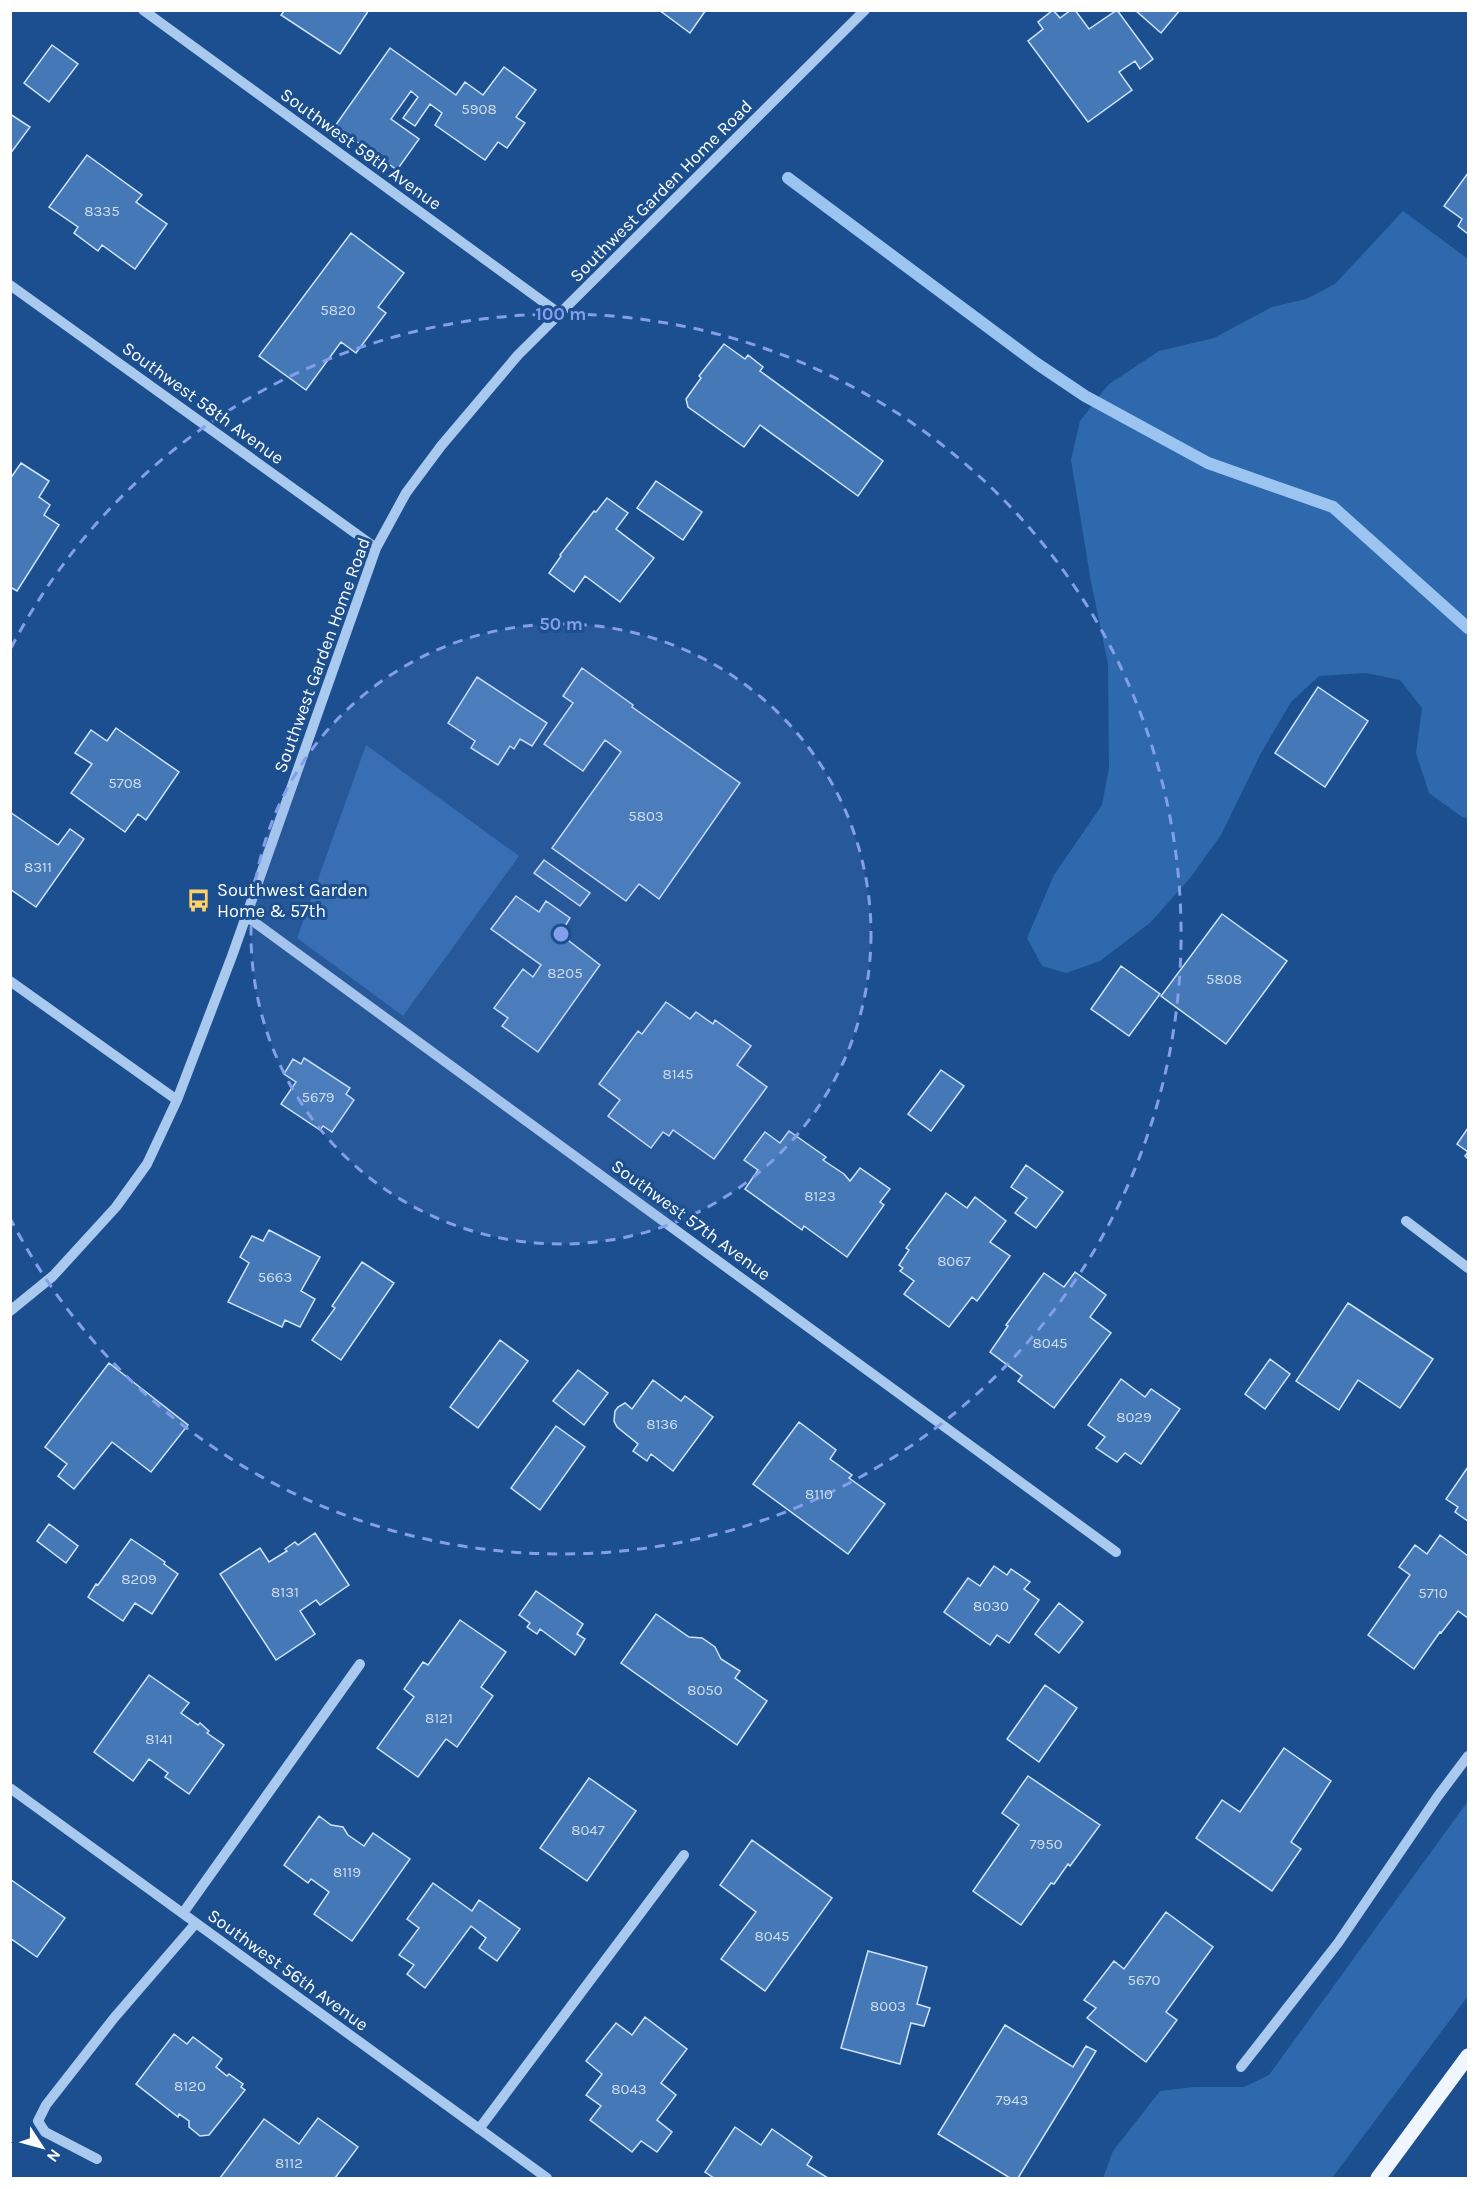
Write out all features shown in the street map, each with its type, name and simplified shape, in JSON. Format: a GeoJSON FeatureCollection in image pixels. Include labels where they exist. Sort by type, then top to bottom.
{"type":"FeatureCollection","features":[{"type":"Feature","properties":{"kind":"main road"},"geometry":{"type":"LineString","coordinates":[[1378,2178],[1468,2056]]}},
{"type":"Feature","properties":{"kind":"street","name":"Southwest 59th Avenue"},"geometry":{"type":"LineString","coordinates":[[143,10],[560,314]]}},
{"type":"Feature","properties":{"kind":"street","name":"Southwest Garden Home Road"},"geometry":{"type":"LineString","coordinates":[[10,1311],[53,1276],[116,1208],[147,1164],[177,1100],[246,916],[376,548],[406,493],[441,446],[518,356],[866,10]]}},
{"type":"Feature","properties":{"kind":"street","name":"Southwest 58th Avenue"},"geometry":{"type":"LineString","coordinates":[[10,285],[376,548]]}},
{"type":"Feature","properties":{"kind":"street","name":"Southwest 57th Avenue"},"geometry":{"type":"LineString","coordinates":[[246,916],[1116,1552]]}},
{"type":"Feature","properties":{"kind":"street"},"geometry":{"type":"LineString","coordinates":[[10,981],[177,1100]]}},
{"type":"Feature","properties":{"kind":"street"},"geometry":{"type":"LineString","coordinates":[[1406,1221],[1468,1268]]}},
{"type":"Feature","properties":{"kind":"street"},"geometry":{"type":"LineString","coordinates":[[183,1913],[360,1664]]}},
{"type":"Feature","properties":{"kind":"street"},"geometry":{"type":"LineString","coordinates":[[1240,2067],[1338,1943],[1438,1796],[1468,1756]]}},
{"type":"Feature","properties":{"kind":"street","name":"Southwest 56th Avenue"},"geometry":{"type":"LineString","coordinates":[[10,1788],[547,2178]]}},
{"type":"Feature","properties":{"kind":"street"},"geometry":{"type":"LineString","coordinates":[[479,2129],[684,1855]]}},
{"type":"Feature","properties":{"kind":"street"},"geometry":{"type":"LineString","coordinates":[[97,2158],[45,2132],[38,2121],[46,2105],[94,2044],[196,1923]]}},
{"type":"Feature","properties":{"kind":"shaded area"},"geometry":{"type":"Polygon","coordinates":[[[1403,211],[1468,259],[1468,818],[1462,817],[1429,793],[1416,753],[1422,708],[1400,680],[1366,673],[1319,676],[1291,702],[1261,753],[1221,835],[1190,878],[1151,922],[1100,961],[1066,973],[1042,966],[1027,938],[1054,875],[1102,805],[1109,768],[1108,664],[1091,582],[1071,460],[1080,421],[1108,385],[1159,351],[1214,338],[1272,307],[1306,299],[1335,284],[1403,211]]]}},
{"type":"Feature","properties":{"kind":"shaded area"},"geometry":{"type":"Polygon","coordinates":[[[366,745],[519,856],[403,1016],[297,938],[366,745]]]}},
{"type":"Feature","properties":{"kind":"shaded area"},"geometry":{"type":"Polygon","coordinates":[[[1468,1801],[1468,1996],[1332,2178],[1103,2178],[1113,2151],[1160,2091],[1194,2087],[1244,2087],[1269,2075],[1468,1801]]]}},
{"type":"Feature","properties":{"kind":"building"},"geometry":{"type":"Polygon","coordinates":[[[285,10],[369,10],[340,54],[281,15],[285,10]]]}},
{"type":"Feature","properties":{"kind":"building"},"geometry":{"type":"Polygon","coordinates":[[[659,10],[706,10],[690,33],[659,10]]]}},
{"type":"Feature","properties":{"kind":"building"},"geometry":{"type":"Polygon","coordinates":[[[1053,10],[1060,18],[1071,10],[1075,10],[1089,29],[1117,10],[1153,59],[1140,69],[1135,61],[1119,72],[1132,90],[1088,122],[1028,41],[1043,29],[1038,22],[1053,10]]]}},
{"type":"Feature","properties":{"kind":"building"},"geometry":{"type":"Polygon","coordinates":[[[1135,10],[1180,10],[1161,33],[1135,10]]]}},
{"type":"Feature","properties":{"kind":"building"},"geometry":{"type":"Polygon","coordinates":[[[52,45],[78,64],[49,102],[24,83],[52,45]]]}},
{"type":"Feature","properties":{"kind":"building"},"geometry":{"type":"Polygon","coordinates":[[[390,48],[456,95],[465,82],[483,95],[504,67],[536,90],[516,117],[525,123],[507,148],[498,142],[485,160],[435,125],[442,113],[430,104],[415,126],[403,118],[418,97],[411,91],[391,119],[419,139],[397,170],[335,126],[390,48]]]}},
{"type":"Feature","properties":{"kind":"building"},"geometry":{"type":"Polygon","coordinates":[[[10,114],[30,127],[10,154],[10,114]]]}},
{"type":"Feature","properties":{"kind":"building"},"geometry":{"type":"Polygon","coordinates":[[[87,155],[142,195],[136,202],[167,224],[135,269],[102,245],[98,251],[74,233],[78,227],[49,207],[87,155]]]}},
{"type":"Feature","properties":{"kind":"building"},"geometry":{"type":"Polygon","coordinates":[[[1468,173],[1468,234],[1458,226],[1462,219],[1444,206],[1468,173]]]}},
{"type":"Feature","properties":{"kind":"building"},"geometry":{"type":"Polygon","coordinates":[[[351,233],[404,273],[378,307],[386,313],[356,353],[341,342],[306,390],[259,356],[351,233]]]}},
{"type":"Feature","properties":{"kind":"building"},"geometry":{"type":"Polygon","coordinates":[[[724,344],[745,359],[748,355],[763,367],[760,371],[883,461],[858,496],[760,425],[744,447],[688,407],[686,399],[701,378],[699,376],[724,344]]]}},
{"type":"Feature","properties":{"kind":"building"},"geometry":{"type":"Polygon","coordinates":[[[21,463],[49,481],[39,497],[50,505],[44,515],[59,525],[17,591],[10,587],[10,479],[21,463]]]}},
{"type":"Feature","properties":{"kind":"building"},"geometry":{"type":"Polygon","coordinates":[[[656,481],[702,512],[683,540],[637,508],[656,481]]]}},
{"type":"Feature","properties":{"kind":"building"},"geometry":{"type":"Polygon","coordinates":[[[607,498],[628,513],[616,529],[654,558],[620,602],[585,576],[574,592],[549,573],[594,511],[596,512],[607,498]]]}},
{"type":"Feature","properties":{"kind":"building"},"geometry":{"type":"Polygon","coordinates":[[[582,668],[633,705],[632,707],[740,783],[659,899],[639,884],[626,901],[552,848],[621,752],[605,740],[583,771],[544,744],[573,703],[563,696],[582,668]]]}},
{"type":"Feature","properties":{"kind":"building"},"geometry":{"type":"Polygon","coordinates":[[[477,677],[547,723],[532,746],[520,739],[514,749],[510,746],[498,765],[471,748],[475,741],[448,723],[477,677]]]}},
{"type":"Feature","properties":{"kind":"building"},"geometry":{"type":"Polygon","coordinates":[[[1318,687],[1368,721],[1325,787],[1275,753],[1318,687]]]}},
{"type":"Feature","properties":{"kind":"building"},"geometry":{"type":"Polygon","coordinates":[[[116,728],[179,772],[146,820],[138,814],[125,832],[71,793],[92,764],[75,753],[91,730],[107,741],[116,728]]]}},
{"type":"Feature","properties":{"kind":"building"},"geometry":{"type":"Polygon","coordinates":[[[10,812],[58,845],[70,829],[84,839],[36,907],[10,889],[10,812]]]}},
{"type":"Feature","properties":{"kind":"building"},"geometry":{"type":"Polygon","coordinates":[[[544,860],[590,893],[580,906],[534,873],[544,860]]]}},
{"type":"Feature","properties":{"kind":"building"},"geometry":{"type":"Polygon","coordinates":[[[516,896],[539,912],[546,901],[570,918],[562,931],[566,933],[564,937],[600,965],[538,1052],[502,1026],[508,1018],[494,1008],[523,969],[533,977],[541,965],[491,929],[516,896]]]}},
{"type":"Feature","properties":{"kind":"building"},"geometry":{"type":"Polygon","coordinates":[[[1222,914],[1287,961],[1226,1044],[1161,996],[1222,914]]]}},
{"type":"Feature","properties":{"kind":"building"},"geometry":{"type":"Polygon","coordinates":[[[1121,966],[1160,994],[1129,1036],[1091,1009],[1121,966]]]}},
{"type":"Feature","properties":{"kind":"building"},"geometry":{"type":"Polygon","coordinates":[[[666,1002],[690,1019],[696,1012],[713,1024],[715,1020],[751,1046],[737,1065],[767,1087],[714,1159],[673,1130],[669,1136],[663,1132],[651,1148],[608,1116],[620,1100],[599,1084],[638,1031],[642,1034],[666,1002]]]}},
{"type":"Feature","properties":{"kind":"building"},"geometry":{"type":"Polygon","coordinates":[[[304,1058],[350,1088],[346,1094],[354,1100],[332,1132],[323,1126],[320,1130],[281,1104],[296,1082],[284,1074],[293,1059],[301,1064],[304,1058]]]}},
{"type":"Feature","properties":{"kind":"building"},"geometry":{"type":"Polygon","coordinates":[[[941,1070],[964,1086],[931,1131],[908,1114],[941,1070]]]}},
{"type":"Feature","properties":{"kind":"building"},"geometry":{"type":"Polygon","coordinates":[[[1468,1128],[1468,1152],[1457,1144],[1468,1128]]]}},
{"type":"Feature","properties":{"kind":"building"},"geometry":{"type":"Polygon","coordinates":[[[789,1131],[826,1157],[823,1160],[844,1174],[850,1181],[860,1168],[890,1189],[880,1202],[884,1205],[847,1257],[804,1226],[802,1230],[745,1189],[758,1170],[744,1160],[765,1132],[780,1143],[789,1131]]]}},
{"type":"Feature","properties":{"kind":"building"},"geometry":{"type":"Polygon","coordinates":[[[1026,1165],[1063,1192],[1036,1228],[1015,1213],[1027,1198],[1011,1187],[1026,1165]]]}},
{"type":"Feature","properties":{"kind":"building"},"geometry":{"type":"Polygon","coordinates":[[[946,1193],[967,1208],[975,1197],[1006,1221],[990,1242],[1010,1256],[977,1301],[972,1297],[949,1327],[904,1294],[914,1281],[900,1271],[903,1268],[899,1265],[909,1250],[906,1248],[946,1193]]]}},
{"type":"Feature","properties":{"kind":"building"},"geometry":{"type":"Polygon","coordinates":[[[269,1230],[320,1257],[301,1291],[315,1299],[300,1327],[285,1320],[282,1327],[228,1302],[249,1263],[240,1257],[252,1236],[263,1241],[269,1230]]]}},
{"type":"Feature","properties":{"kind":"building"},"geometry":{"type":"Polygon","coordinates":[[[362,1262],[394,1283],[341,1360],[312,1340],[335,1308],[332,1306],[362,1262]]]}},
{"type":"Feature","properties":{"kind":"building"},"geometry":{"type":"Polygon","coordinates":[[[1075,1272],[1106,1295],[1090,1317],[1111,1333],[1054,1408],[1018,1381],[1022,1376],[990,1352],[1008,1326],[1006,1325],[1044,1273],[1064,1287],[1075,1272]]]}},
{"type":"Feature","properties":{"kind":"building"},"geometry":{"type":"Polygon","coordinates":[[[1348,1303],[1433,1359],[1400,1408],[1358,1380],[1339,1410],[1296,1381],[1348,1303]]]}},
{"type":"Feature","properties":{"kind":"building"},"geometry":{"type":"Polygon","coordinates":[[[500,1340],[528,1361],[478,1428],[450,1407],[500,1340]]]}},
{"type":"Feature","properties":{"kind":"building"},"geometry":{"type":"Polygon","coordinates":[[[1270,1359],[1290,1374],[1265,1409],[1245,1394],[1270,1359]]]}},
{"type":"Feature","properties":{"kind":"building"},"geometry":{"type":"Polygon","coordinates":[[[109,1363],[188,1425],[151,1472],[112,1442],[74,1489],[58,1476],[67,1464],[45,1447],[109,1363]]]}},
{"type":"Feature","properties":{"kind":"building"},"geometry":{"type":"Polygon","coordinates":[[[578,1370],[608,1393],[584,1425],[553,1401],[578,1370]]]}},
{"type":"Feature","properties":{"kind":"building"},"geometry":{"type":"Polygon","coordinates":[[[1121,1379],[1145,1397],[1151,1389],[1180,1409],[1141,1464],[1125,1453],[1117,1462],[1096,1448],[1105,1437],[1088,1425],[1121,1379]]]}},
{"type":"Feature","properties":{"kind":"building"},"geometry":{"type":"Polygon","coordinates":[[[653,1380],[681,1401],[685,1396],[713,1417],[673,1471],[651,1454],[647,1461],[633,1451],[638,1444],[617,1427],[614,1421],[618,1407],[625,1403],[632,1409],[653,1380]]]}},
{"type":"Feature","properties":{"kind":"building"},"geometry":{"type":"Polygon","coordinates":[[[799,1422],[836,1450],[830,1459],[852,1475],[849,1478],[885,1504],[848,1554],[753,1484],[799,1422]]]}},
{"type":"Feature","properties":{"kind":"building"},"geometry":{"type":"Polygon","coordinates":[[[556,1426],[585,1447],[540,1510],[511,1488],[556,1426]]]}},
{"type":"Feature","properties":{"kind":"building"},"geometry":{"type":"Polygon","coordinates":[[[1468,1467],[1468,1521],[1455,1512],[1458,1507],[1446,1499],[1468,1467]]]}},
{"type":"Feature","properties":{"kind":"building"},"geometry":{"type":"Polygon","coordinates":[[[49,1524],[78,1546],[66,1563],[37,1541],[49,1524]]]}},
{"type":"Feature","properties":{"kind":"building"},"geometry":{"type":"Polygon","coordinates":[[[315,1533],[349,1585],[320,1605],[316,1600],[300,1611],[315,1634],[276,1660],[220,1574],[260,1548],[269,1562],[287,1551],[285,1549],[295,1542],[298,1545],[315,1533]]]}},
{"type":"Feature","properties":{"kind":"building"},"geometry":{"type":"Polygon","coordinates":[[[1440,1535],[1468,1556],[1468,1618],[1458,1611],[1414,1669],[1368,1635],[1410,1575],[1399,1567],[1415,1545],[1427,1554],[1440,1535]]]}},
{"type":"Feature","properties":{"kind":"building"},"geometry":{"type":"Polygon","coordinates":[[[131,1539],[165,1562],[164,1564],[178,1574],[152,1614],[135,1603],[123,1621],[88,1597],[131,1539]]]}},
{"type":"Feature","properties":{"kind":"building"},"geometry":{"type":"Polygon","coordinates":[[[994,1566],[1007,1575],[1011,1569],[1030,1582],[1024,1589],[1039,1600],[1009,1643],[997,1635],[990,1645],[944,1612],[968,1578],[980,1586],[994,1566]]]}},
{"type":"Feature","properties":{"kind":"building"},"geometry":{"type":"Polygon","coordinates":[[[536,1591],[583,1624],[577,1634],[585,1639],[575,1655],[540,1629],[537,1634],[527,1627],[530,1623],[519,1615],[536,1591]]]}},
{"type":"Feature","properties":{"kind":"building"},"geometry":{"type":"Polygon","coordinates":[[[1059,1603],[1083,1622],[1059,1653],[1035,1634],[1059,1603]]]}},
{"type":"Feature","properties":{"kind":"building"},"geometry":{"type":"Polygon","coordinates":[[[656,1614],[689,1637],[702,1638],[715,1647],[721,1659],[740,1671],[735,1678],[767,1701],[737,1745],[621,1663],[656,1614]]]}},
{"type":"Feature","properties":{"kind":"building"},"geometry":{"type":"Polygon","coordinates":[[[460,1620],[506,1652],[481,1687],[493,1696],[457,1747],[446,1739],[418,1777],[377,1748],[414,1697],[404,1689],[423,1662],[428,1665],[460,1620]]]}},
{"type":"Feature","properties":{"kind":"building"},"geometry":{"type":"Polygon","coordinates":[[[149,1675],[189,1703],[181,1713],[198,1725],[200,1723],[209,1731],[207,1733],[224,1745],[189,1794],[165,1777],[168,1773],[149,1759],[133,1781],[94,1752],[149,1675]]]}},
{"type":"Feature","properties":{"kind":"building"},"geometry":{"type":"Polygon","coordinates":[[[1045,1685],[1077,1708],[1039,1762],[1007,1739],[1045,1685]]]}},
{"type":"Feature","properties":{"kind":"building"},"geometry":{"type":"Polygon","coordinates":[[[1284,1748],[1331,1781],[1291,1842],[1301,1849],[1272,1891],[1196,1838],[1222,1800],[1240,1812],[1284,1748]]]}},
{"type":"Feature","properties":{"kind":"building"},"geometry":{"type":"Polygon","coordinates":[[[1028,1776],[1100,1825],[1070,1866],[1068,1864],[1054,1884],[1051,1883],[1021,1925],[973,1891],[1019,1825],[1002,1813],[1028,1776]]]}},
{"type":"Feature","properties":{"kind":"building"},"geometry":{"type":"Polygon","coordinates":[[[589,1778],[636,1811],[587,1881],[540,1848],[589,1778]]]}},
{"type":"Feature","properties":{"kind":"building"},"geometry":{"type":"Polygon","coordinates":[[[319,1816],[331,1825],[343,1827],[348,1835],[364,1846],[373,1833],[410,1859],[352,1941],[314,1914],[329,1892],[311,1879],[308,1883],[284,1865],[319,1816]]]}},
{"type":"Feature","properties":{"kind":"building"},"geometry":{"type":"Polygon","coordinates":[[[752,1840],[832,1898],[765,1991],[721,1959],[756,1912],[720,1885],[752,1840]]]}},
{"type":"Feature","properties":{"kind":"building"},"geometry":{"type":"Polygon","coordinates":[[[10,1879],[65,1918],[37,1957],[10,1938],[10,1879]]]}},
{"type":"Feature","properties":{"kind":"building"},"geometry":{"type":"Polygon","coordinates":[[[433,1883],[472,1911],[479,1900],[520,1929],[497,1961],[479,1948],[486,1938],[471,1926],[425,1988],[407,1974],[414,1965],[399,1955],[419,1928],[407,1919],[433,1883]]]}},
{"type":"Feature","properties":{"kind":"building"},"geometry":{"type":"Polygon","coordinates":[[[1166,1912],[1213,1947],[1166,2012],[1177,2020],[1146,2062],[1087,2018],[1096,2008],[1084,2000],[1114,1961],[1124,1969],[1166,1912]]]}},
{"type":"Feature","properties":{"kind":"building"},"geometry":{"type":"Polygon","coordinates":[[[868,1951],[927,1967],[917,2004],[930,2008],[924,2026],[911,2023],[900,2064],[841,2048],[868,1951]]]}},
{"type":"Feature","properties":{"kind":"building"},"geometry":{"type":"Polygon","coordinates":[[[645,2017],[687,2049],[661,2083],[676,2095],[657,2120],[672,2132],[657,2152],[641,2141],[632,2152],[590,2120],[601,2106],[586,2095],[602,2074],[586,2061],[616,2023],[632,2035],[645,2017]]]}},
{"type":"Feature","properties":{"kind":"building"},"geometry":{"type":"Polygon","coordinates":[[[1005,2025],[1073,2067],[1086,2046],[1096,2051],[1018,2178],[1010,2178],[938,2134],[1005,2025]]]}},
{"type":"Feature","properties":{"kind":"building"},"geometry":{"type":"Polygon","coordinates":[[[174,2034],[187,2044],[193,2037],[222,2059],[216,2067],[243,2084],[241,2087],[245,2090],[209,2135],[200,2136],[189,2127],[189,2121],[179,2114],[178,2117],[136,2084],[174,2034]]]}},
{"type":"Feature","properties":{"kind":"building"},"geometry":{"type":"Polygon","coordinates":[[[318,2118],[358,2147],[335,2178],[220,2178],[264,2119],[299,2144],[318,2118]]]}},
{"type":"Feature","properties":{"kind":"building"},"geometry":{"type":"Polygon","coordinates":[[[735,2127],[761,2145],[772,2129],[812,2157],[807,2165],[828,2178],[714,2178],[705,2172],[735,2127]]]}},
{"type":"Feature","properties":{"kind":"waterway"},"geometry":{"type":"LineString","coordinates":[[788,178],[1036,363],[1085,396],[1208,463],[1333,507],[1468,628]]}},
{"type":"Feature","properties":{"kind":"place","name":"Southwest Garden Home & 57th"},"geometry":{"type":"Point","coordinates":[199,900]}}]}
